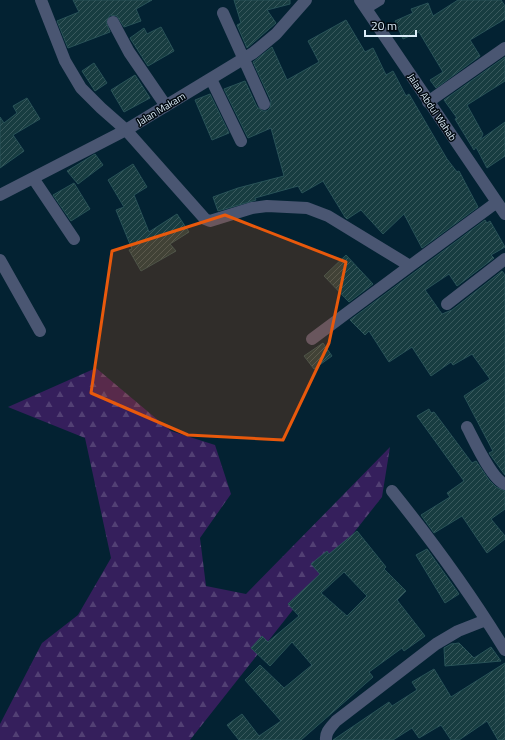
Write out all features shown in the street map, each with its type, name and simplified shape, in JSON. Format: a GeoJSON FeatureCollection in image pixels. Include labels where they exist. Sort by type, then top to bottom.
{"type":"FeatureCollection","features":[{"type":"Feature","properties":{"kind":"street"},"geometry":{"type":"LineString","coordinates":[[41,0],[65,61],[81,88],[126,130],[205,219],[210,221],[252,208],[267,206],[307,208],[328,216],[410,266]]}},
{"type":"Feature","properties":{"kind":"street","name":"Jalan Makam"},"geometry":{"type":"LineString","coordinates":[[0,195],[126,130],[244,59],[276,34],[306,0]]}},
{"type":"Feature","properties":{"kind":"street"},"geometry":{"type":"LineString","coordinates":[[363,4],[379,0]]}},
{"type":"Feature","properties":{"kind":"street","name":"Jalan Abdul Wahab"},"geometry":{"type":"LineString","coordinates":[[363,4],[505,214]]}},
{"type":"Feature","properties":{"kind":"street"},"geometry":{"type":"LineString","coordinates":[[222,13],[264,104]]}},
{"type":"Feature","properties":{"kind":"street"},"geometry":{"type":"LineString","coordinates":[[112,22],[129,52],[166,106]]}},
{"type":"Feature","properties":{"kind":"street"},"geometry":{"type":"LineString","coordinates":[[428,102],[505,48]]}},
{"type":"Feature","properties":{"kind":"street"},"geometry":{"type":"LineString","coordinates":[[211,79],[241,141]]}},
{"type":"Feature","properties":{"kind":"street"},"geometry":{"type":"LineString","coordinates":[[33,178],[74,239]]}},
{"type":"Feature","properties":{"kind":"street"},"geometry":{"type":"LineString","coordinates":[[312,339],[497,202]]}},
{"type":"Feature","properties":{"kind":"street"},"geometry":{"type":"LineString","coordinates":[[447,304],[505,259]]}},
{"type":"Feature","properties":{"kind":"street"},"geometry":{"type":"LineString","coordinates":[[0,260],[40,331]]}},
{"type":"Feature","properties":{"kind":"street"},"geometry":{"type":"LineString","coordinates":[[467,427],[489,467],[502,483],[505,484]]}},
{"type":"Feature","properties":{"kind":"street"},"geometry":{"type":"LineString","coordinates":[[392,492],[432,542],[505,650]]}},
{"type":"Feature","properties":{"kind":"street"},"geometry":{"type":"LineString","coordinates":[[326,740],[328,730],[336,721],[436,644],[458,631],[486,620]]}},
{"type":"Feature","properties":{"kind":"highlighted area"},"geometry":{"type":"Polygon","coordinates":[[[225,215],[346,262],[329,343],[283,440],[188,435],[91,393],[112,251],[225,215]]]}},
{"type":"Feature","properties":{"kind":"green space"},"geometry":{"type":"Polygon","coordinates":[[[96,368],[171,431],[215,445],[231,494],[200,538],[206,586],[246,594],[390,447],[382,497],[190,740],[0,740],[0,724],[42,643],[78,615],[111,558],[85,438],[8,407],[96,368]]]}},
{"type":"Feature","properties":{"kind":"building"},"geometry":{"type":"Polygon","coordinates":[[[73,0],[152,0],[136,9],[141,21],[124,27],[117,16],[110,15],[106,22],[110,32],[68,48],[57,21],[79,12],[73,0]]]}},
{"type":"Feature","properties":{"kind":"building"},"geometry":{"type":"Polygon","coordinates":[[[234,0],[290,0],[290,4],[267,10],[276,23],[247,48],[237,25],[241,23],[234,0]]]}},
{"type":"Feature","properties":{"kind":"building"},"geometry":{"type":"Polygon","coordinates":[[[458,0],[501,0],[505,6],[505,19],[470,40],[480,56],[436,88],[430,80],[443,72],[419,32],[403,39],[395,21],[413,13],[411,9],[428,3],[433,16],[458,0]]]}},
{"type":"Feature","properties":{"kind":"building"},"geometry":{"type":"Polygon","coordinates":[[[346,20],[365,52],[373,48],[386,75],[393,71],[406,96],[409,94],[447,159],[457,172],[459,171],[478,207],[422,248],[404,214],[383,234],[361,210],[347,219],[323,181],[302,193],[298,186],[255,198],[256,200],[218,211],[213,197],[238,188],[284,176],[271,128],[248,138],[224,89],[245,81],[257,107],[263,111],[267,111],[270,108],[271,101],[253,62],[272,47],[287,80],[319,62],[308,41],[346,20]]]}},
{"type":"Feature","properties":{"kind":"building"},"geometry":{"type":"Polygon","coordinates":[[[161,27],[174,51],[148,66],[130,38],[144,28],[147,34],[161,27]]]}},
{"type":"Feature","properties":{"kind":"building"},"geometry":{"type":"Polygon","coordinates":[[[505,57],[505,81],[467,105],[483,134],[480,140],[505,122],[505,156],[487,168],[476,147],[474,150],[455,119],[457,118],[444,100],[505,57]]]}},
{"type":"Feature","properties":{"kind":"building"},"geometry":{"type":"Polygon","coordinates":[[[94,63],[107,83],[95,91],[82,71],[94,63]]]}},
{"type":"Feature","properties":{"kind":"building"},"geometry":{"type":"Polygon","coordinates":[[[135,75],[150,98],[124,112],[111,90],[135,75]]]}},
{"type":"Feature","properties":{"kind":"building"},"geometry":{"type":"Polygon","coordinates":[[[210,94],[229,133],[212,140],[195,100],[210,94]]]}},
{"type":"Feature","properties":{"kind":"building"},"geometry":{"type":"Polygon","coordinates":[[[27,98],[40,119],[13,135],[24,151],[0,168],[0,117],[4,123],[17,113],[13,106],[27,98]]]}},
{"type":"Feature","properties":{"kind":"building"},"geometry":{"type":"Polygon","coordinates":[[[95,154],[103,165],[78,184],[67,171],[95,154]]]}},
{"type":"Feature","properties":{"kind":"building"},"geometry":{"type":"Polygon","coordinates":[[[133,164],[147,187],[134,195],[149,232],[177,214],[189,232],[170,244],[176,251],[141,271],[129,250],[132,249],[116,210],[124,207],[108,180],[133,164]]]}},
{"type":"Feature","properties":{"kind":"building"},"geometry":{"type":"Polygon","coordinates":[[[74,183],[90,209],[71,221],[53,195],[74,183]]]}},
{"type":"Feature","properties":{"kind":"building"},"geometry":{"type":"Polygon","coordinates":[[[485,220],[487,223],[490,221],[505,247],[491,255],[494,258],[457,286],[449,274],[425,290],[442,314],[452,310],[502,271],[505,275],[505,475],[489,453],[493,451],[464,396],[490,379],[472,354],[453,365],[451,362],[431,376],[412,347],[389,362],[369,331],[365,335],[350,320],[485,220]]]}},
{"type":"Feature","properties":{"kind":"building"},"geometry":{"type":"Polygon","coordinates":[[[346,255],[373,284],[349,302],[324,276],[346,255]]]}},
{"type":"Feature","properties":{"kind":"building"},"geometry":{"type":"Polygon","coordinates":[[[323,343],[332,356],[314,369],[304,356],[323,343]]]}},
{"type":"Feature","properties":{"kind":"building"},"geometry":{"type":"Polygon","coordinates":[[[429,409],[431,413],[434,412],[472,463],[476,461],[489,480],[496,487],[505,491],[505,509],[491,519],[505,536],[505,539],[487,553],[462,516],[434,533],[421,515],[450,497],[447,493],[464,481],[417,416],[429,409]]]}},
{"type":"Feature","properties":{"kind":"building"},"geometry":{"type":"Polygon","coordinates":[[[357,531],[386,567],[384,569],[406,591],[397,600],[425,636],[404,651],[402,648],[369,672],[373,677],[301,740],[239,740],[227,725],[242,714],[259,736],[281,721],[245,680],[260,665],[284,688],[312,665],[292,642],[270,666],[251,648],[262,636],[268,642],[299,616],[288,604],[320,574],[311,564],[327,551],[329,554],[357,531]],[[344,572],[321,593],[347,616],[367,596],[344,572]]]}},
{"type":"Feature","properties":{"kind":"building"},"geometry":{"type":"Polygon","coordinates":[[[427,549],[459,594],[445,603],[416,555],[427,549]]]}},
{"type":"Feature","properties":{"kind":"building"},"geometry":{"type":"Polygon","coordinates":[[[459,643],[474,658],[491,647],[501,661],[445,666],[444,648],[451,644],[459,643]]]}},
{"type":"Feature","properties":{"kind":"building"},"geometry":{"type":"Polygon","coordinates":[[[505,663],[505,740],[498,740],[487,721],[459,740],[451,740],[441,725],[419,738],[412,728],[393,740],[333,740],[389,702],[392,706],[417,690],[412,682],[434,669],[451,697],[505,663]]]}}]}
